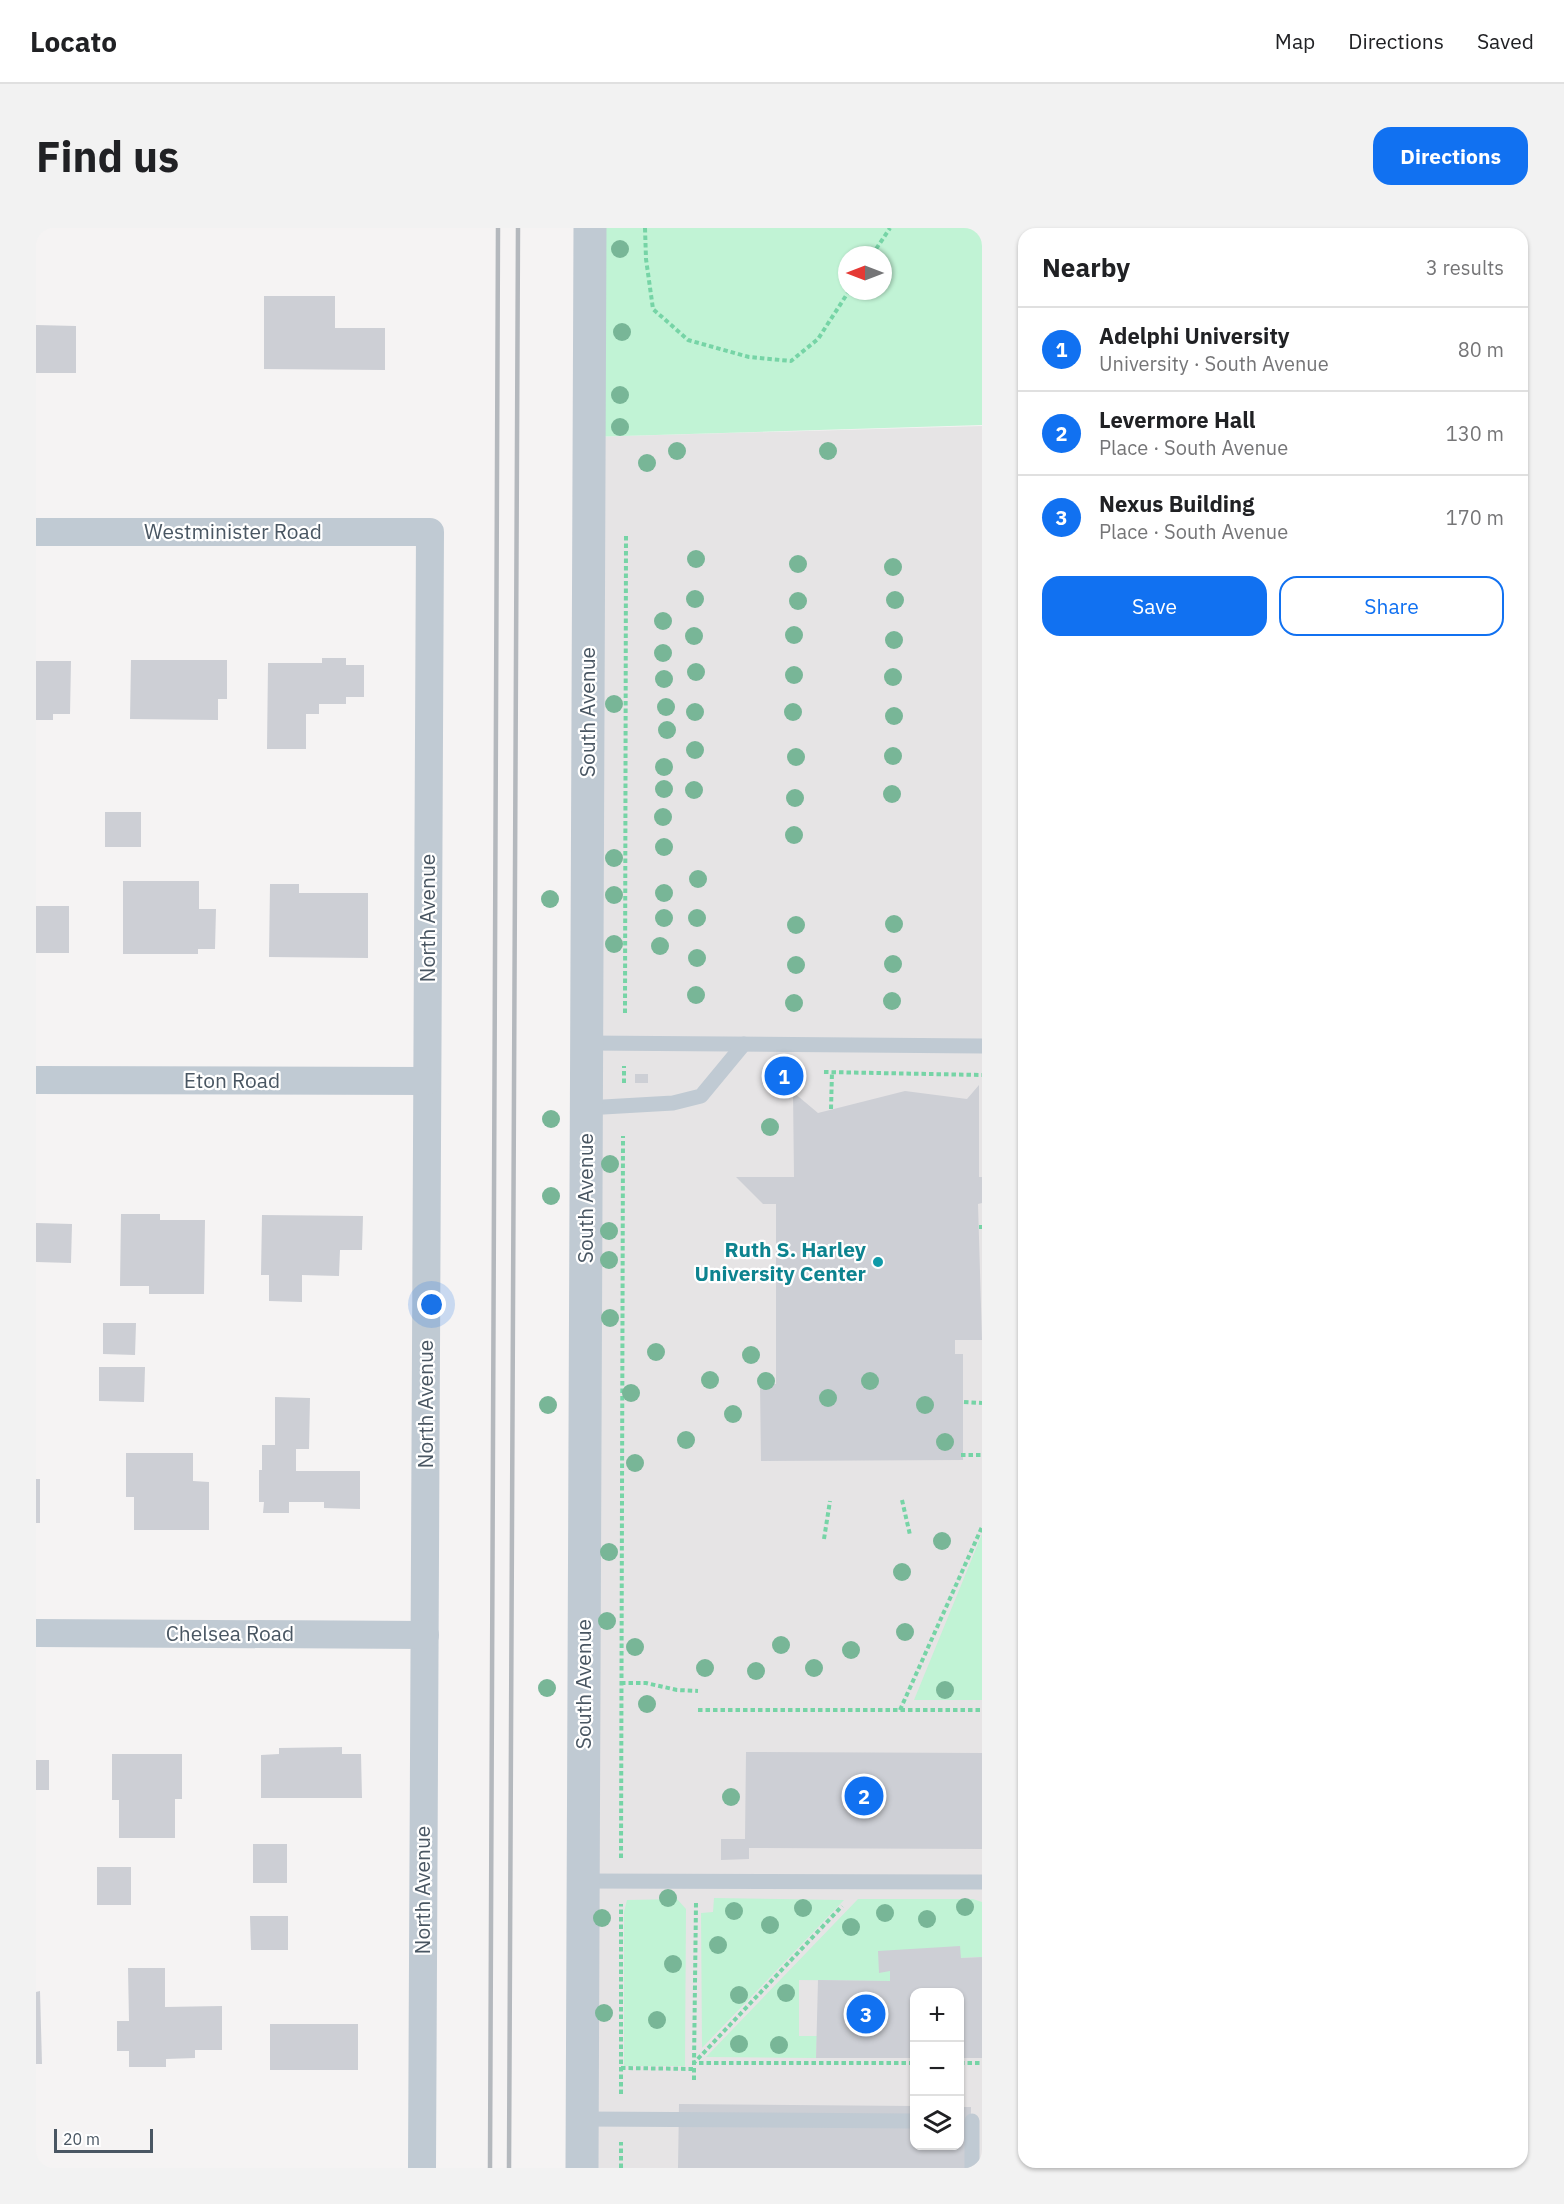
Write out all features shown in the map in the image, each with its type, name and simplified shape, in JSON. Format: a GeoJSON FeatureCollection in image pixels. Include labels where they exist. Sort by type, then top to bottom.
{"type":"FeatureCollection","features":[{"type":"Feature","properties":{"kind":"street","name":"South Avenue"},"geometry":{"type":"LineString","coordinates":[[582,2168],[590,228]]}},
{"type":"Feature","properties":{"kind":"street","name":"Westminister Road"},"geometry":{"type":"LineString","coordinates":[[36,532],[430,532]]}},
{"type":"Feature","properties":{"kind":"street","name":"North Avenue"},"geometry":{"type":"LineString","coordinates":[[422,2168],[430,532]]}},
{"type":"Feature","properties":{"kind":"street","name":"Eton Road"},"geometry":{"type":"LineString","coordinates":[[36,1080],[427,1081]]}},
{"type":"Feature","properties":{"kind":"street","name":"Chelsea Road"},"geometry":{"type":"LineString","coordinates":[[36,1633],[425,1635]]}},
{"type":"Feature","properties":{"kind":"lane"},"geometry":{"type":"LineString","coordinates":[[586,1043],[982,1046]]}},
{"type":"Feature","properties":{"kind":"lane"},"geometry":{"type":"LineString","coordinates":[[586,1108],[673,1103],[701,1096],[744,1044]]}},
{"type":"Feature","properties":{"kind":"lane"},"geometry":{"type":"LineString","coordinates":[[583,1881],[982,1882]]}},
{"type":"Feature","properties":{"kind":"lane"},"geometry":{"type":"LineString","coordinates":[[583,2119],[910,2121]]}},
{"type":"Feature","properties":{"kind":"lane"},"geometry":{"type":"LineString","coordinates":[[971,2121],[972,2168]]}},
{"type":"Feature","properties":{"kind":"path"},"geometry":{"type":"LineString","coordinates":[[645,228],[646,259],[653,309],[688,340],[749,357],[791,361],[818,339],[843,300]]}},
{"type":"Feature","properties":{"kind":"path"},"geometry":{"type":"LineString","coordinates":[[878,246],[890,228]]}},
{"type":"Feature","properties":{"kind":"path"},"geometry":{"type":"LineString","coordinates":[[625,1013],[626,536]]}},
{"type":"Feature","properties":{"kind":"path"},"geometry":{"type":"LineString","coordinates":[[624,1063],[624,1092]]}},
{"type":"Feature","properties":{"kind":"path"},"geometry":{"type":"LineString","coordinates":[[820,1072],[982,1075]]}},
{"type":"Feature","properties":{"kind":"path"},"geometry":{"type":"LineString","coordinates":[[831,1109],[832,1072]]}},
{"type":"Feature","properties":{"kind":"path"},"geometry":{"type":"LineString","coordinates":[[621,1863],[623,1136]]}},
{"type":"Feature","properties":{"kind":"path"},"geometry":{"type":"LineString","coordinates":[[964,1402],[982,1403]]}},
{"type":"Feature","properties":{"kind":"path"},"geometry":{"type":"LineString","coordinates":[[962,1455],[982,1455]]}},
{"type":"Feature","properties":{"kind":"path"},"geometry":{"type":"LineString","coordinates":[[902,1500],[910,1535]]}},
{"type":"Feature","properties":{"kind":"path"},"geometry":{"type":"LineString","coordinates":[[824,1539],[830,1501]]}},
{"type":"Feature","properties":{"kind":"path"},"geometry":{"type":"LineString","coordinates":[[900,1710],[982,1527]]}},
{"type":"Feature","properties":{"kind":"path"},"geometry":{"type":"LineString","coordinates":[[621,1683],[646,1683],[676,1690],[698,1691]]}},
{"type":"Feature","properties":{"kind":"path"},"geometry":{"type":"LineString","coordinates":[[698,1710],[982,1710]]}},
{"type":"Feature","properties":{"kind":"path"},"geometry":{"type":"LineString","coordinates":[[694,2080],[696,1880]]}},
{"type":"Feature","properties":{"kind":"path"},"geometry":{"type":"LineString","coordinates":[[694,2063],[865,1881]]}},
{"type":"Feature","properties":{"kind":"path"},"geometry":{"type":"LineString","coordinates":[[621,1900],[621,2100]]}},
{"type":"Feature","properties":{"kind":"path"},"geometry":{"type":"LineString","coordinates":[[694,2063],[910,2063]]}},
{"type":"Feature","properties":{"kind":"path"},"geometry":{"type":"LineString","coordinates":[[964,2063],[982,2064]]}},
{"type":"Feature","properties":{"kind":"path"},"geometry":{"type":"LineString","coordinates":[[621,2068],[694,2069]]}},
{"type":"Feature","properties":{"kind":"path"},"geometry":{"type":"LineString","coordinates":[[621,2135],[621,2168]]}},
{"type":"Feature","properties":{"kind":"shaded area"},"geometry":{"type":"Polygon","coordinates":[[[982,426],[982,2168],[583,2168],[589,437],[982,426]]]}},
{"type":"Feature","properties":{"kind":"green space"},"geometry":{"type":"Polygon","coordinates":[[[592,228],[982,228],[982,425],[589,437],[592,228]]]}},
{"type":"Feature","properties":{"kind":"green space"},"geometry":{"type":"Polygon","coordinates":[[[982,1534],[982,1700],[914,1700],[982,1534]]]}},
{"type":"Feature","properties":{"kind":"green space"},"geometry":{"type":"Polygon","coordinates":[[[714,1898],[844,1900],[702,2048],[701,1913],[713,1912],[714,1898]]]}},
{"type":"Feature","properties":{"kind":"green space"},"geometry":{"type":"Polygon","coordinates":[[[677,1899],[686,1909],[685,2066],[624,2066],[624,1912],[627,1900],[677,1899]]]}},
{"type":"Feature","properties":{"kind":"green space"},"geometry":{"type":"Polygon","coordinates":[[[858,1899],[973,1899],[982,1902],[982,1957],[961,1958],[879,1973],[890,1971],[890,1981],[799,1980],[799,2036],[817,2036],[816,2058],[706,2057],[858,1899]]]}},
{"type":"Feature","properties":{"kind":"building"},"geometry":{"type":"Polygon","coordinates":[[[264,296],[335,296],[335,328],[385,328],[385,370],[264,369],[264,296]]]}},
{"type":"Feature","properties":{"kind":"building"},"geometry":{"type":"Polygon","coordinates":[[[36,325],[76,326],[76,373],[36,373],[36,325]]]}},
{"type":"Feature","properties":{"kind":"building"},"geometry":{"type":"Polygon","coordinates":[[[322,658],[346,658],[346,665],[364,665],[364,697],[346,697],[346,704],[319,704],[319,714],[306,714],[306,749],[267,749],[268,663],[322,663],[322,658]]]}},
{"type":"Feature","properties":{"kind":"building"},"geometry":{"type":"Polygon","coordinates":[[[131,660],[227,660],[227,699],[218,699],[218,720],[130,719],[131,660]]]}},
{"type":"Feature","properties":{"kind":"building"},"geometry":{"type":"Polygon","coordinates":[[[36,661],[71,661],[70,714],[53,714],[53,720],[36,720],[36,661]]]}},
{"type":"Feature","properties":{"kind":"building"},"geometry":{"type":"Polygon","coordinates":[[[105,812],[141,812],[141,847],[105,847],[105,812]]]}},
{"type":"Feature","properties":{"kind":"building"},"geometry":{"type":"Polygon","coordinates":[[[123,881],[199,881],[199,909],[216,909],[215,949],[198,949],[198,954],[123,954],[123,881]]]}},
{"type":"Feature","properties":{"kind":"building"},"geometry":{"type":"Polygon","coordinates":[[[270,884],[299,884],[299,893],[368,893],[368,958],[269,957],[270,884]]]}},
{"type":"Feature","properties":{"kind":"building"},"geometry":{"type":"Polygon","coordinates":[[[36,906],[69,906],[69,953],[36,953],[36,906]]]}},
{"type":"Feature","properties":{"kind":"building"},"geometry":{"type":"Polygon","coordinates":[[[635,1074],[648,1074],[648,1083],[635,1083],[635,1074]]]}},
{"type":"Feature","properties":{"kind":"building","name":"Ruth S. Harley University Center"},"geometry":{"type":"Polygon","coordinates":[[[979,1085],[979,1177],[982,1177],[982,1203],[978,1204],[982,1340],[955,1340],[955,1354],[963,1354],[963,1460],[761,1461],[760,1384],[776,1384],[776,1204],[763,1204],[736,1177],[794,1177],[793,1092],[818,1113],[905,1091],[967,1099],[979,1085]]]}},
{"type":"Feature","properties":{"kind":"building"},"geometry":{"type":"Polygon","coordinates":[[[121,1214],[160,1214],[160,1220],[205,1220],[204,1294],[149,1294],[149,1286],[120,1286],[121,1214]]]}},
{"type":"Feature","properties":{"kind":"building"},"geometry":{"type":"Polygon","coordinates":[[[262,1215],[363,1216],[362,1250],[340,1250],[339,1276],[302,1275],[302,1302],[269,1301],[269,1275],[261,1275],[262,1215]]]}},
{"type":"Feature","properties":{"kind":"building"},"geometry":{"type":"Polygon","coordinates":[[[36,1223],[72,1224],[71,1263],[36,1262],[36,1223]]]}},
{"type":"Feature","properties":{"kind":"building"},"geometry":{"type":"Polygon","coordinates":[[[103,1323],[136,1323],[135,1355],[103,1354],[103,1323]]]}},
{"type":"Feature","properties":{"kind":"building"},"geometry":{"type":"Polygon","coordinates":[[[99,1367],[145,1367],[144,1402],[99,1401],[99,1367]]]}},
{"type":"Feature","properties":{"kind":"building"},"geometry":{"type":"Polygon","coordinates":[[[275,1397],[310,1398],[309,1449],[296,1449],[296,1471],[360,1471],[360,1509],[324,1508],[324,1502],[289,1502],[289,1513],[263,1513],[264,1502],[259,1502],[259,1470],[262,1470],[262,1445],[275,1445],[275,1397]]]}},
{"type":"Feature","properties":{"kind":"building"},"geometry":{"type":"Polygon","coordinates":[[[126,1453],[193,1453],[193,1481],[209,1482],[209,1530],[134,1530],[134,1497],[126,1497],[126,1453]]]}},
{"type":"Feature","properties":{"kind":"building"},"geometry":{"type":"Polygon","coordinates":[[[36,1479],[40,1479],[40,1523],[36,1523],[36,1479]]]}},
{"type":"Feature","properties":{"kind":"building"},"geometry":{"type":"Polygon","coordinates":[[[342,1747],[342,1754],[361,1754],[362,1798],[261,1798],[261,1755],[279,1754],[279,1748],[342,1747]]]}},
{"type":"Feature","properties":{"kind":"building"},"geometry":{"type":"Polygon","coordinates":[[[746,1752],[982,1753],[982,1849],[749,1848],[749,1859],[721,1860],[721,1839],[745,1839],[746,1752]]]}},
{"type":"Feature","properties":{"kind":"building"},"geometry":{"type":"Polygon","coordinates":[[[112,1754],[182,1754],[182,1799],[175,1799],[175,1838],[119,1838],[119,1800],[112,1800],[112,1754]]]}},
{"type":"Feature","properties":{"kind":"building"},"geometry":{"type":"Polygon","coordinates":[[[36,1760],[49,1760],[49,1790],[36,1790],[36,1760]]]}},
{"type":"Feature","properties":{"kind":"building"},"geometry":{"type":"Polygon","coordinates":[[[253,1844],[287,1844],[287,1883],[253,1883],[253,1844]]]}},
{"type":"Feature","properties":{"kind":"building"},"geometry":{"type":"Polygon","coordinates":[[[97,1867],[131,1867],[131,1905],[97,1905],[97,1867]]]}},
{"type":"Feature","properties":{"kind":"building"},"geometry":{"type":"Polygon","coordinates":[[[250,1916],[288,1916],[288,1950],[251,1950],[250,1916]]]}},
{"type":"Feature","properties":{"kind":"building"},"geometry":{"type":"Polygon","coordinates":[[[960,1946],[961,1958],[982,1957],[982,2058],[964,2058],[964,1988],[910,1988],[910,2058],[816,2058],[818,1980],[890,1981],[890,1971],[879,1973],[878,1951],[960,1946]]]}},
{"type":"Feature","properties":{"kind":"building"},"geometry":{"type":"Polygon","coordinates":[[[128,1968],[165,1968],[165,2007],[222,2006],[222,2050],[195,2050],[195,2058],[166,2059],[166,2067],[129,2067],[129,2051],[117,2051],[117,2021],[129,2021],[128,1968]]]}},
{"type":"Feature","properties":{"kind":"building"},"geometry":{"type":"Polygon","coordinates":[[[40,1991],[42,2064],[36,2064],[36,1992],[40,1991]]]}},
{"type":"Feature","properties":{"kind":"building"},"geometry":{"type":"Polygon","coordinates":[[[270,2024],[358,2024],[358,2070],[270,2070],[270,2024]]]}},
{"type":"Feature","properties":{"kind":"building"},"geometry":{"type":"Polygon","coordinates":[[[679,2104],[910,2106],[910,2150],[964,2150],[964,2107],[971,2107],[970,2168],[678,2168],[679,2104]]]}},
{"type":"Feature","properties":{"kind":"railway"},"geometry":{"type":"LineString","coordinates":[[490,2168],[498,228]]}},
{"type":"Feature","properties":{"kind":"railway"},"geometry":{"type":"LineString","coordinates":[[509,2168],[518,228]]}},
{"type":"Feature","properties":{"kind":"place","name":"Adelphi University"},"geometry":{"type":"Point","coordinates":[784,1076]}},
{"type":"Feature","properties":{"kind":"place","name":"Ruth S. Harley University Center"},"geometry":{"type":"Point","coordinates":[878,1262]}},
{"type":"Feature","properties":{"kind":"place","name":"Levermore Hall"},"geometry":{"type":"Point","coordinates":[864,1796]}},
{"type":"Feature","properties":{"kind":"place","name":"Nexus Building"},"geometry":{"type":"Point","coordinates":[866,2014]}}]}
